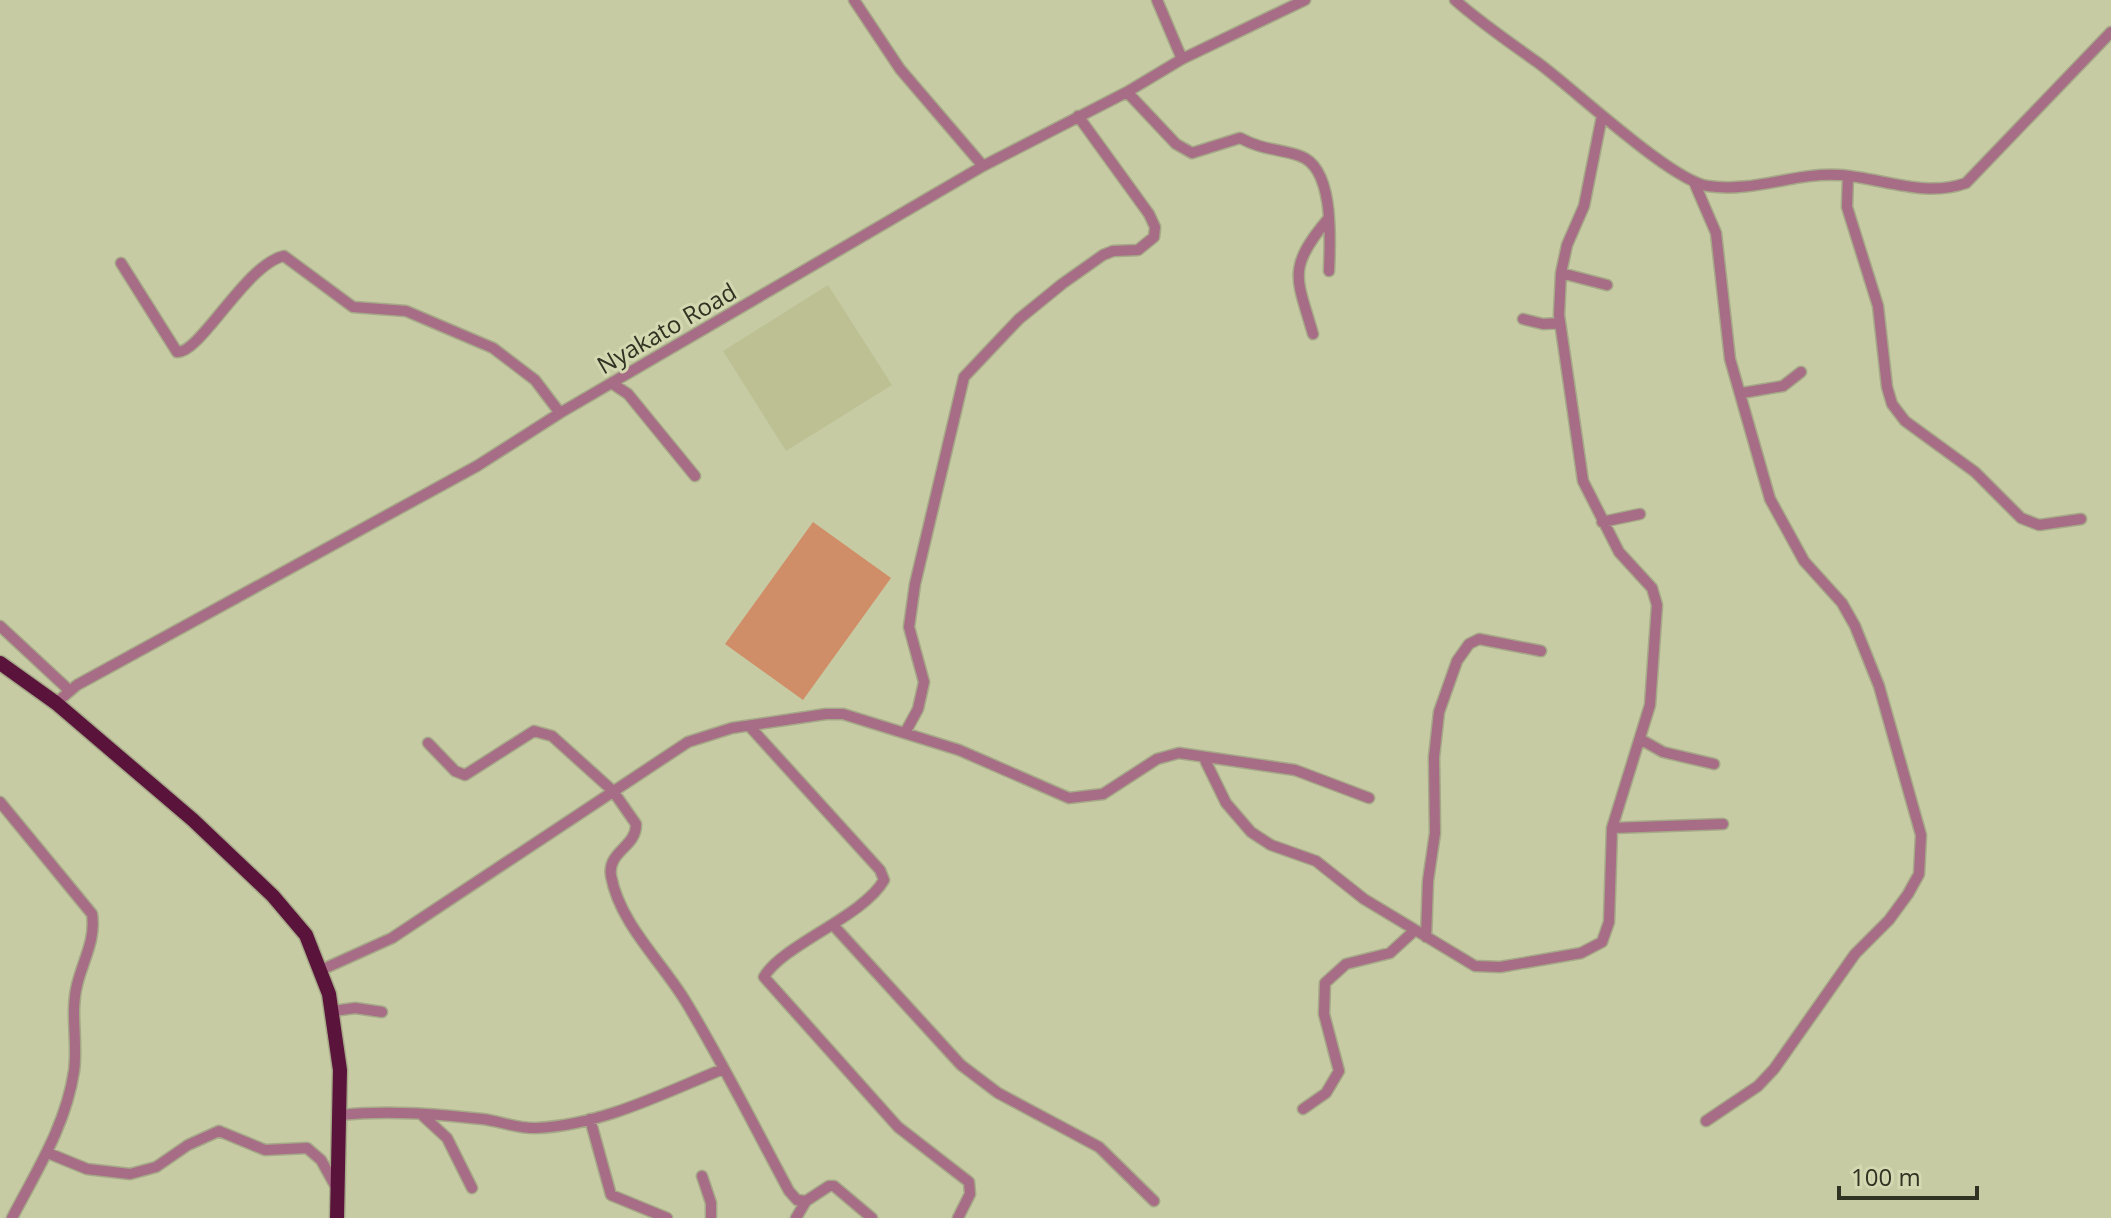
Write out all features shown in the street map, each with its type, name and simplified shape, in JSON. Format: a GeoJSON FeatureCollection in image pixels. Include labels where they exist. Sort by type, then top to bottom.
{"type":"FeatureCollection","features":[{"type":"Feature","properties":{"kind":"highway"},"geometry":{"type":"LineString","coordinates":[[0,663],[56,703],[193,820],[273,896],[306,935],[321,970],[333,1011],[340,1070],[337,1218]]}},
{"type":"Feature","properties":{"kind":"street"},"geometry":{"type":"LineString","coordinates":[[854,0],[900,69],[983,166]]}},
{"type":"Feature","properties":{"kind":"street"},"geometry":{"type":"LineString","coordinates":[[1157,0],[1182,59]]}},
{"type":"Feature","properties":{"kind":"street","name":"Nyakato Road"},"geometry":{"type":"LineString","coordinates":[[56,703],[70,691],[477,466],[560,413],[983,166],[1127,92],[1182,59],[1305,0]]}},
{"type":"Feature","properties":{"kind":"street"},"geometry":{"type":"LineString","coordinates":[[1455,0],[1602,116],[1694,182],[1740,189],[1803,175],[1848,176],[1917,188],[1940,189],[1966,183],[2111,32]]}},
{"type":"Feature","properties":{"kind":"street"},"geometry":{"type":"LineString","coordinates":[[1127,92],[1176,144],[1192,153],[1240,138],[1260,149],[1309,160],[1317,167],[1325,186],[1329,271]]}},
{"type":"Feature","properties":{"kind":"street"},"geometry":{"type":"LineString","coordinates":[[906,731],[918,709],[924,682],[909,627],[915,584],[964,377],[1050,293],[1103,255],[1113,251],[1138,250],[1148,245],[1154,237],[1155,227],[1149,214],[1078,116]]}},
{"type":"Feature","properties":{"kind":"street"},"geometry":{"type":"LineString","coordinates":[[1204,758],[1226,803],[1251,832],[1271,845],[1316,861],[1364,899],[1467,962],[1488,968],[1595,948],[1607,934],[1612,828],[1650,705],[1656,595],[1619,552],[1602,522],[1580,470],[1575,413],[1560,323],[1561,273],[1567,245],[1584,206],[1602,116]]}},
{"type":"Feature","properties":{"kind":"street"},"geometry":{"type":"LineString","coordinates":[[1848,176],[1847,207],[1878,306],[1887,387],[1892,404],[1905,421],[1975,472],[2021,518],[2039,525],[2081,519]]}},
{"type":"Feature","properties":{"kind":"street"},"geometry":{"type":"LineString","coordinates":[[1694,182],[1716,233],[1730,359],[1770,499],[1804,561],[1842,603],[1879,686],[1909,782],[1923,852],[1919,874],[1908,894],[1889,920],[1855,954],[1774,1069],[1758,1086],[1706,1121]]}},
{"type":"Feature","properties":{"kind":"street"},"geometry":{"type":"LineString","coordinates":[[1313,334],[1296,280],[1306,250],[1328,219]]}},
{"type":"Feature","properties":{"kind":"street"},"geometry":{"type":"LineString","coordinates":[[121,263],[177,352],[191,347],[233,296],[270,261],[284,256],[353,307],[406,311],[493,348],[535,380],[560,413]]}},
{"type":"Feature","properties":{"kind":"street"},"geometry":{"type":"LineString","coordinates":[[1561,273],[1607,285]]}},
{"type":"Feature","properties":{"kind":"street"},"geometry":{"type":"LineString","coordinates":[[1523,319],[1548,325],[1560,323]]}},
{"type":"Feature","properties":{"kind":"street"},"geometry":{"type":"LineString","coordinates":[[1742,393],[1783,386],[1801,372]]}},
{"type":"Feature","properties":{"kind":"street"},"geometry":{"type":"LineString","coordinates":[[613,384],[628,394],[695,476]]}},
{"type":"Feature","properties":{"kind":"street"},"geometry":{"type":"LineString","coordinates":[[1602,522],[1640,514]]}},
{"type":"Feature","properties":{"kind":"street"},"geometry":{"type":"LineString","coordinates":[[0,626],[70,691]]}},
{"type":"Feature","properties":{"kind":"street"},"geometry":{"type":"LineString","coordinates":[[1426,937],[1428,881],[1435,833],[1435,737],[1439,712],[1454,670],[1463,651],[1479,639],[1541,651]]}},
{"type":"Feature","properties":{"kind":"street"},"geometry":{"type":"LineString","coordinates":[[321,970],[392,938],[688,742],[711,732],[826,714],[861,717],[1001,766],[1031,784],[1069,798],[1103,794],[1157,759],[1179,753],[1295,770],[1369,798]]}},
{"type":"Feature","properties":{"kind":"street"},"geometry":{"type":"LineString","coordinates":[[751,728],[883,875],[881,885],[764,977],[898,1127],[969,1182],[970,1194],[958,1218]]}},
{"type":"Feature","properties":{"kind":"street"},"geometry":{"type":"LineString","coordinates":[[428,743],[455,771],[471,774],[534,731],[541,731],[552,736],[613,791],[636,824],[632,839],[613,858],[611,876],[616,890],[636,930],[685,1000],[789,1191],[797,1200],[806,1201]]}},
{"type":"Feature","properties":{"kind":"street"},"geometry":{"type":"LineString","coordinates":[[1640,739],[1663,752],[1714,764]]}},
{"type":"Feature","properties":{"kind":"street"},"geometry":{"type":"LineString","coordinates":[[0,802],[92,914],[95,932],[76,987],[75,1066],[71,1092],[48,1153],[12,1218]]}},
{"type":"Feature","properties":{"kind":"street"},"geometry":{"type":"LineString","coordinates":[[1612,828],[1723,824]]}},
{"type":"Feature","properties":{"kind":"street"},"geometry":{"type":"LineString","coordinates":[[833,925],[961,1065],[998,1093],[1099,1147],[1154,1201]]}},
{"type":"Feature","properties":{"kind":"street"},"geometry":{"type":"LineString","coordinates":[[1303,1109],[1326,1093],[1339,1071],[1324,1014],[1325,983],[1346,964],[1390,953],[1414,931]]}},
{"type":"Feature","properties":{"kind":"street"},"geometry":{"type":"LineString","coordinates":[[333,1011],[355,1008],[382,1012]]}},
{"type":"Feature","properties":{"kind":"street"},"geometry":{"type":"LineString","coordinates":[[341,1115],[379,1111],[536,1128],[590,1119],[723,1069]]}},
{"type":"Feature","properties":{"kind":"street"},"geometry":{"type":"LineString","coordinates":[[422,1115],[447,1138],[472,1188]]}},
{"type":"Feature","properties":{"kind":"street"},"geometry":{"type":"LineString","coordinates":[[590,1119],[605,1187],[611,1195],[667,1218]]}},
{"type":"Feature","properties":{"kind":"street"},"geometry":{"type":"LineString","coordinates":[[48,1153],[87,1169],[130,1174],[156,1167],[188,1145],[219,1131],[265,1150],[307,1148],[321,1160],[336,1187]]}},
{"type":"Feature","properties":{"kind":"street"},"geometry":{"type":"LineString","coordinates":[[702,1176],[711,1203],[711,1218]]}},
{"type":"Feature","properties":{"kind":"street"},"geometry":{"type":"LineString","coordinates":[[796,1218],[806,1201],[834,1186],[872,1218]]}},
{"type":"Feature","properties":{"kind":"shaded area"},"geometry":{"type":"Polygon","coordinates":[[[828,285],[892,385],[786,451],[723,351],[828,285]]]}},
{"type":"Feature","properties":{"kind":"shaded area"},"geometry":{"type":"Polygon","coordinates":[[[813,522],[891,578],[803,700],[725,644],[813,522]]]}}]}
